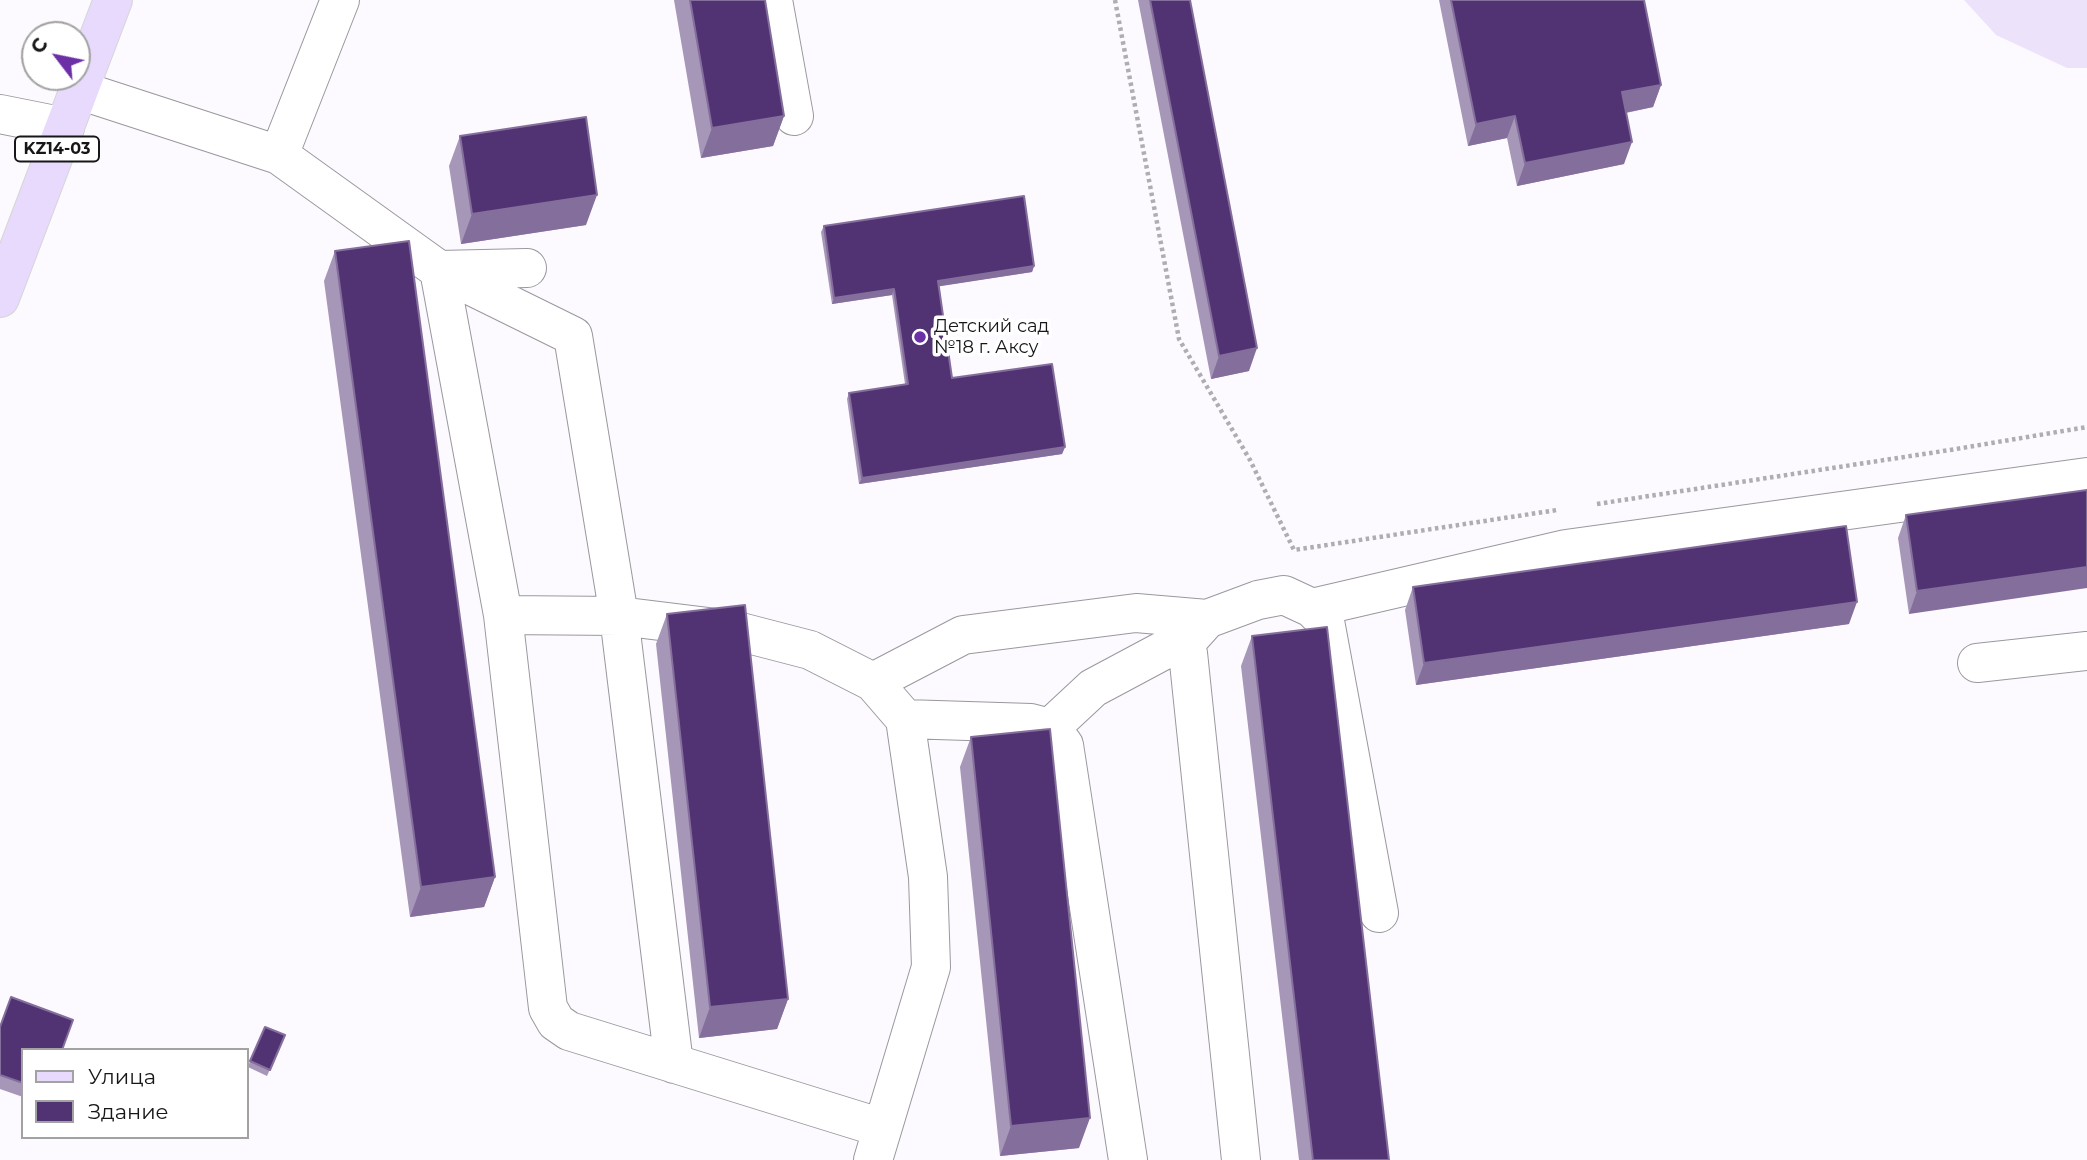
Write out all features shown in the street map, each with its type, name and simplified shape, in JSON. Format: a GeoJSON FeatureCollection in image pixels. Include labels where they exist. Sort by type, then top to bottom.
{"type":"FeatureCollection","features":[{"type":"Feature","properties":{"kind":"main road","name":"KZ14-03"},"geometry":{"type":"LineString","coordinates":[[91,58],[113,0]]}},
{"type":"Feature","properties":{"kind":"main road","name":"KZ14-03"},"geometry":{"type":"LineString","coordinates":[[0,298],[79,91]]}},
{"type":"Feature","properties":{"kind":"street"},"geometry":{"type":"LineString","coordinates":[[279,155],[340,0]]}},
{"type":"Feature","properties":{"kind":"street"},"geometry":{"type":"LineString","coordinates":[[773,0],[793,116]]}},
{"type":"Feature","properties":{"kind":"street"},"geometry":{"type":"LineString","coordinates":[[82,91],[279,155],[439,270],[573,336],[619,616],[674,1064]]}},
{"type":"Feature","properties":{"kind":"street"},"geometry":{"type":"LineString","coordinates":[[0,114],[65,127]]}},
{"type":"Feature","properties":{"kind":"street"},"geometry":{"type":"LineString","coordinates":[[439,270],[527,268]]}},
{"type":"Feature","properties":{"kind":"street"},"geometry":{"type":"LineString","coordinates":[[439,270],[503,615],[548,1008],[556,1022],[569,1031],[674,1064],[878,1144],[932,967],[928,877],[905,719],[873,682],[810,650],[733,630],[619,616],[503,615]]}},
{"type":"Feature","properties":{"kind":"street"},"geometry":{"type":"LineString","coordinates":[[1312,608],[1566,549],[2087,477]]}},
{"type":"Feature","properties":{"kind":"street"},"geometry":{"type":"LineString","coordinates":[[873,682],[962,635],[1136,613],[1207,619],[1258,600],[1284,595],[1312,608],[1325,621],[1379,913]]}},
{"type":"Feature","properties":{"kind":"street"},"geometry":{"type":"LineString","coordinates":[[1180,649],[1207,619]]}},
{"type":"Feature","properties":{"kind":"street"},"geometry":{"type":"LineString","coordinates":[[1050,728],[1093,688],[1166,649],[1180,649],[1188,653],[1241,1160]]}},
{"type":"Feature","properties":{"kind":"street"},"geometry":{"type":"LineString","coordinates":[[1977,663],[2087,651]]}},
{"type":"Feature","properties":{"kind":"street"},"geometry":{"type":"LineString","coordinates":[[905,719],[1031,723],[1050,728],[1064,745],[1128,1160]]}},
{"type":"Feature","properties":{"kind":"path"},"geometry":{"type":"LineString","coordinates":[[1115,0],[1179,339],[1250,460],[1294,550],[1567,508]]}},
{"type":"Feature","properties":{"kind":"path"},"geometry":{"type":"LineString","coordinates":[[1595,504],[2087,427]]}},
{"type":"Feature","properties":{"kind":"shaded area"},"geometry":{"type":"Polygon","coordinates":[[[1964,0],[2087,0],[2087,68],[2067,68],[1996,35],[1964,0]]]}},
{"type":"Feature","properties":{"kind":"building"},"geometry":{"type":"Polygon","coordinates":[[[690,0],[765,0],[784,116],[712,128],[690,0]]]}},
{"type":"Feature","properties":{"kind":"building"},"geometry":{"type":"Polygon","coordinates":[[[1150,0],[1190,0],[1257,348],[1219,356],[1150,0]]]}},
{"type":"Feature","properties":{"kind":"building"},"geometry":{"type":"Polygon","coordinates":[[[1451,0],[1644,0],[1661,85],[1622,92],[1632,142],[1525,163],[1515,116],[1476,124],[1451,0]]]}},
{"type":"Feature","properties":{"kind":"building"},"geometry":{"type":"Polygon","coordinates":[[[586,117],[597,195],[472,214],[460,136],[586,117]]]}},
{"type":"Feature","properties":{"kind":"building","name":"Детский сад №18 г. Аксу"},"geometry":{"type":"Polygon","coordinates":[[[1024,196],[1034,266],[938,281],[952,378],[1052,364],[1065,447],[862,478],[849,393],[908,384],[894,289],[834,298],[824,226],[1024,196]]]}},
{"type":"Feature","properties":{"kind":"building"},"geometry":{"type":"Polygon","coordinates":[[[409,241],[495,877],[421,887],[335,251],[409,241]]]}},
{"type":"Feature","properties":{"kind":"building"},"geometry":{"type":"Polygon","coordinates":[[[2087,490],[2087,567],[1917,591],[1906,515],[2087,490]]]}},
{"type":"Feature","properties":{"kind":"building"},"geometry":{"type":"Polygon","coordinates":[[[1846,526],[1857,602],[1424,663],[1413,587],[1846,526]]]}},
{"type":"Feature","properties":{"kind":"building"},"geometry":{"type":"Polygon","coordinates":[[[745,605],[788,999],[710,1007],[667,614],[745,605]]]}},
{"type":"Feature","properties":{"kind":"building"},"geometry":{"type":"Polygon","coordinates":[[[1327,627],[1389,1160],[1313,1160],[1252,636],[1327,627]]]}},
{"type":"Feature","properties":{"kind":"building"},"geometry":{"type":"Polygon","coordinates":[[[1050,729],[1090,1118],[1011,1126],[971,737],[1050,729]]]}},
{"type":"Feature","properties":{"kind":"building"},"geometry":{"type":"Polygon","coordinates":[[[11,997],[73,1020],[63,1048],[21,1048],[21,1082],[0,1075],[0,1027],[11,997]]]}},
{"type":"Feature","properties":{"kind":"building"},"geometry":{"type":"Polygon","coordinates":[[[265,1027],[285,1035],[270,1070],[250,1061],[265,1027]]]}},
{"type":"Feature","properties":{"kind":"place","name":"Детский сад №18 г. Аксу"},"geometry":{"type":"Point","coordinates":[920,337]}}]}
